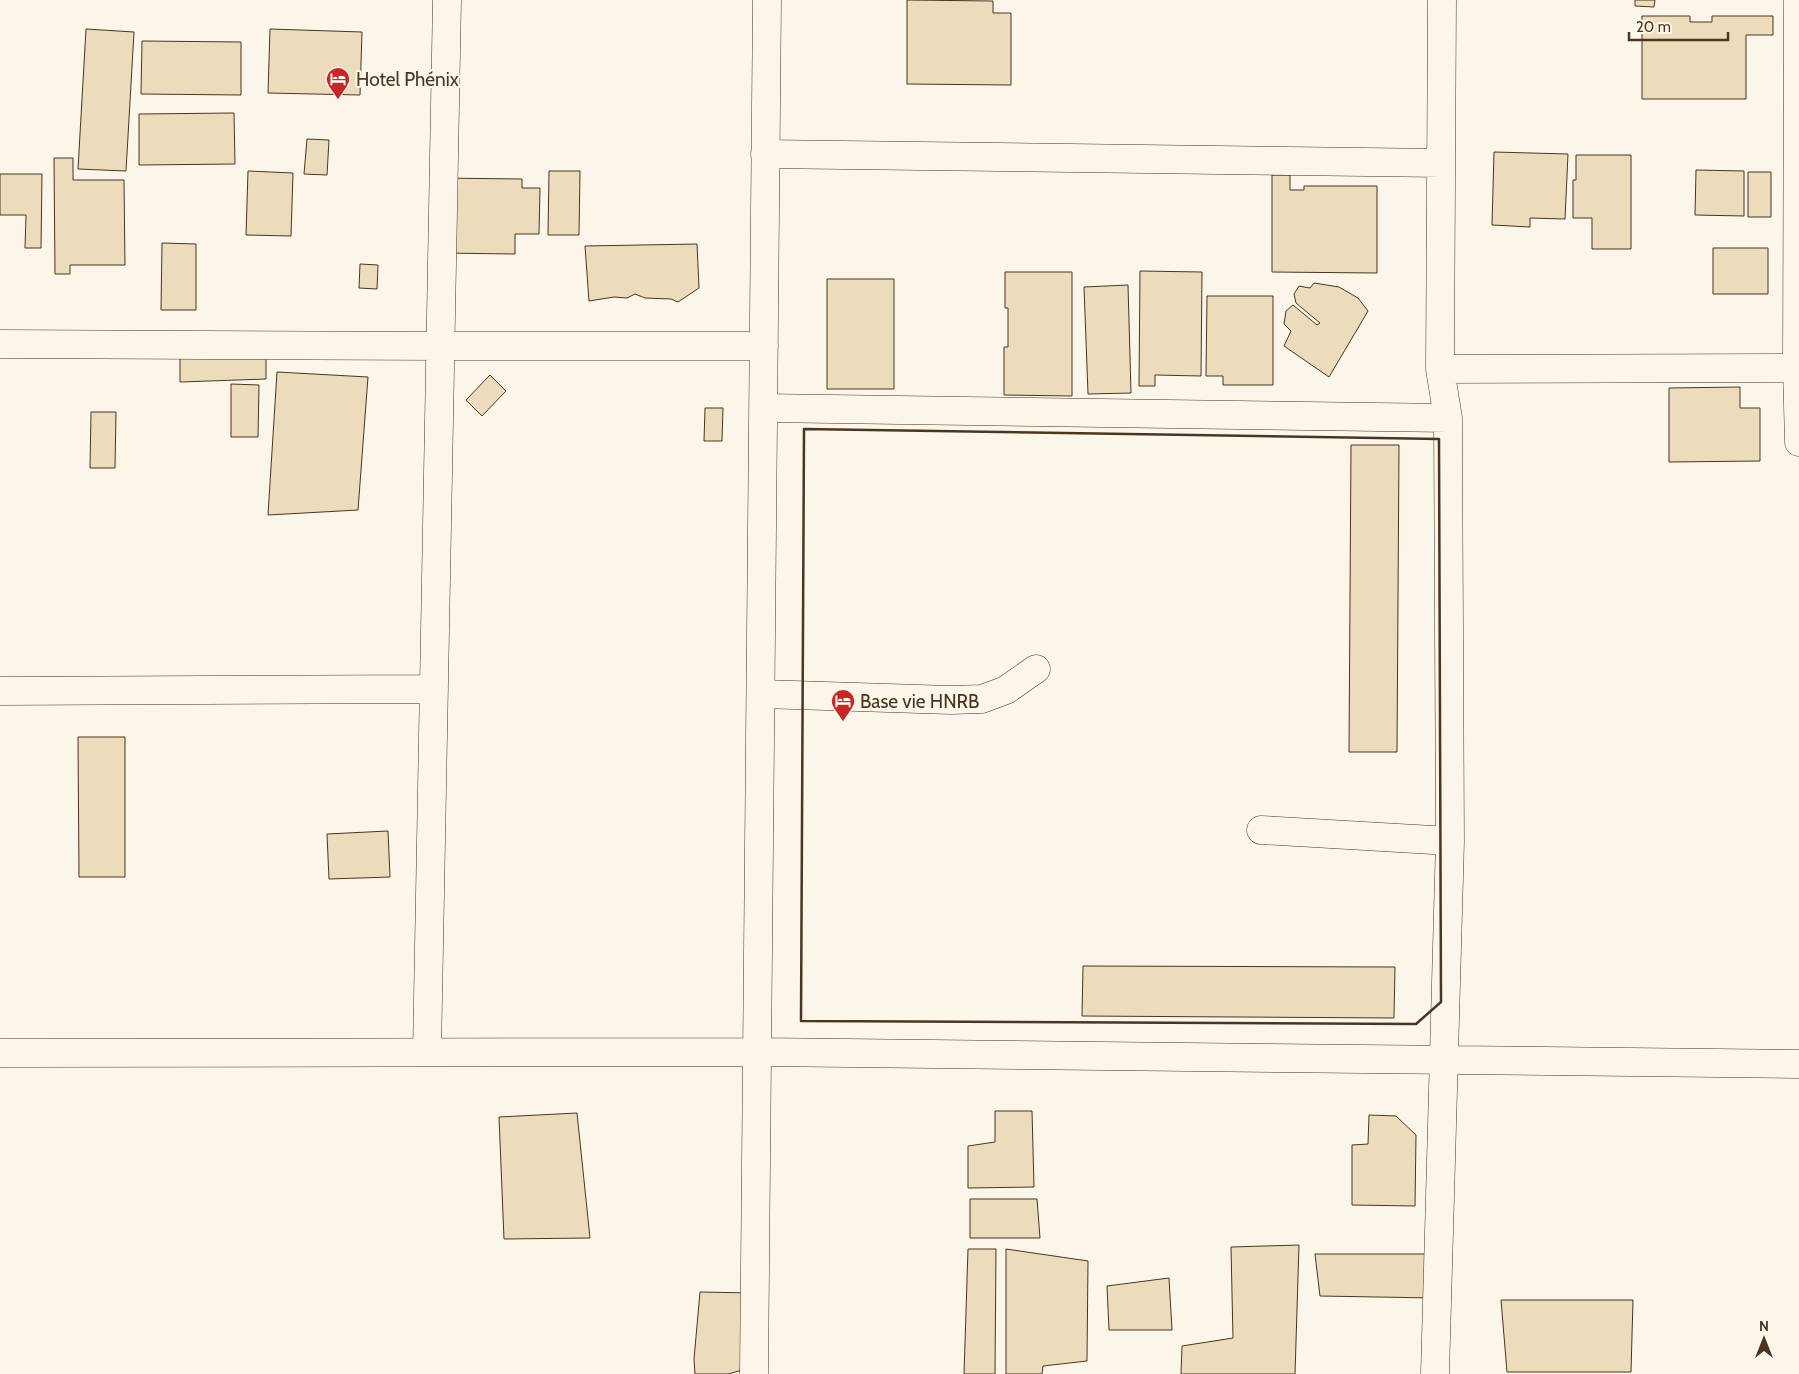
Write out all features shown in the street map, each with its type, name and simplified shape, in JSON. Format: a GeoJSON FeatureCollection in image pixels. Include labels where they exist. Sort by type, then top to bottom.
{"type":"FeatureCollection","features":[{"type":"Feature","properties":{"kind":"street"},"geometry":{"type":"LineString","coordinates":[[427,1052],[447,0]]}},
{"type":"Feature","properties":{"kind":"street"},"geometry":{"type":"LineString","coordinates":[[754,1374],[767,0]]}},
{"type":"Feature","properties":{"kind":"street"},"geometry":{"type":"LineString","coordinates":[[1434,1374],[1450,841],[1448,418],[1440,369],[1442,0]]}},
{"type":"Feature","properties":{"kind":"street"},"geometry":{"type":"LineString","coordinates":[[1798,11],[1799,442]]}},
{"type":"Feature","properties":{"kind":"street"},"geometry":{"type":"LineString","coordinates":[[765,154],[1441,163]]}},
{"type":"Feature","properties":{"kind":"street"},"geometry":{"type":"LineString","coordinates":[[0,344],[764,346]]}},
{"type":"Feature","properties":{"kind":"street"},"geometry":{"type":"LineString","coordinates":[[1440,369],[1798,368]]}},
{"type":"Feature","properties":{"kind":"street"},"geometry":{"type":"LineString","coordinates":[[764,408],[1448,418]]}},
{"type":"Feature","properties":{"kind":"street"},"geometry":{"type":"LineString","coordinates":[[761,694],[951,700],[982,699],[1006,690],[1036,669]]}},
{"type":"Feature","properties":{"kind":"street"},"geometry":{"type":"LineString","coordinates":[[0,691],[434,689]]}},
{"type":"Feature","properties":{"kind":"street"},"geometry":{"type":"LineString","coordinates":[[1261,830],[1450,841]]}},
{"type":"Feature","properties":{"kind":"street"},"geometry":{"type":"LineString","coordinates":[[0,1053],[757,1052],[1799,1064]]}},
{"type":"Feature","properties":{"kind":"building"},"geometry":{"type":"Polygon","coordinates":[[[907,0],[993,1],[993,13],[1011,13],[1011,85],[907,84],[907,0]]]}},
{"type":"Feature","properties":{"kind":"building"},"geometry":{"type":"Polygon","coordinates":[[[1635,0],[1655,0],[1654,7],[1635,6],[1635,0]]]}},
{"type":"Feature","properties":{"kind":"building"},"geometry":{"type":"Polygon","coordinates":[[[1642,16],[1690,16],[1690,22],[1712,22],[1712,16],[1773,16],[1773,35],[1746,35],[1746,99],[1642,99],[1642,16]]]}},
{"type":"Feature","properties":{"kind":"building"},"geometry":{"type":"Polygon","coordinates":[[[86,29],[134,32],[126,171],[78,169],[86,29]]]}},
{"type":"Feature","properties":{"kind":"building"},"geometry":{"type":"Polygon","coordinates":[[[270,29],[362,32],[360,95],[268,93],[270,29]]]}},
{"type":"Feature","properties":{"kind":"building"},"geometry":{"type":"Polygon","coordinates":[[[142,41],[241,42],[241,95],[141,94],[142,41]]]}},
{"type":"Feature","properties":{"kind":"building"},"geometry":{"type":"Polygon","coordinates":[[[234,113],[235,164],[139,165],[139,114],[234,113]]]}},
{"type":"Feature","properties":{"kind":"building"},"geometry":{"type":"Polygon","coordinates":[[[307,139],[329,140],[327,175],[304,174],[307,139]]]}},
{"type":"Feature","properties":{"kind":"building"},"geometry":{"type":"Polygon","coordinates":[[[1494,152],[1568,154],[1565,219],[1530,218],[1530,227],[1492,225],[1494,152]]]}},
{"type":"Feature","properties":{"kind":"building"},"geometry":{"type":"Polygon","coordinates":[[[1576,155],[1631,155],[1631,249],[1592,249],[1592,218],[1573,218],[1573,180],[1576,180],[1576,155]]]}},
{"type":"Feature","properties":{"kind":"building"},"geometry":{"type":"Polygon","coordinates":[[[54,158],[73,158],[73,180],[124,180],[125,265],[70,265],[70,274],[55,274],[54,158]]]}},
{"type":"Feature","properties":{"kind":"building"},"geometry":{"type":"Polygon","coordinates":[[[1696,170],[1744,171],[1744,216],[1695,215],[1696,170]]]}},
{"type":"Feature","properties":{"kind":"building"},"geometry":{"type":"Polygon","coordinates":[[[248,171],[293,173],[291,236],[246,235],[248,171]]]}},
{"type":"Feature","properties":{"kind":"building"},"geometry":{"type":"Polygon","coordinates":[[[549,171],[580,171],[579,235],[548,235],[549,171]]]}},
{"type":"Feature","properties":{"kind":"building"},"geometry":{"type":"Polygon","coordinates":[[[1748,172],[1771,172],[1771,217],[1748,217],[1748,172]]]}},
{"type":"Feature","properties":{"kind":"building"},"geometry":{"type":"Polygon","coordinates":[[[0,174],[42,174],[41,248],[25,248],[26,215],[0,215],[0,174]]]}},
{"type":"Feature","properties":{"kind":"building"},"geometry":{"type":"Polygon","coordinates":[[[1272,175],[1290,175],[1290,190],[1304,190],[1304,186],[1377,186],[1377,273],[1272,272],[1272,175]]]}},
{"type":"Feature","properties":{"kind":"building"},"geometry":{"type":"Polygon","coordinates":[[[439,178],[522,179],[522,188],[540,188],[539,234],[515,234],[515,254],[439,253],[439,178]]]}},
{"type":"Feature","properties":{"kind":"building"},"geometry":{"type":"Polygon","coordinates":[[[162,243],[196,244],[196,310],[161,310],[162,243]]]}},
{"type":"Feature","properties":{"kind":"building"},"geometry":{"type":"Polygon","coordinates":[[[697,244],[699,288],[678,302],[671,299],[645,298],[635,294],[627,298],[614,297],[589,301],[585,246],[697,244]]]}},
{"type":"Feature","properties":{"kind":"building"},"geometry":{"type":"Polygon","coordinates":[[[1713,248],[1768,248],[1768,294],[1713,294],[1713,248]]]}},
{"type":"Feature","properties":{"kind":"building"},"geometry":{"type":"Polygon","coordinates":[[[360,264],[378,265],[377,289],[359,288],[360,264]]]}},
{"type":"Feature","properties":{"kind":"building"},"geometry":{"type":"Polygon","coordinates":[[[1140,271],[1202,272],[1201,376],[1155,375],[1155,386],[1139,386],[1140,271]]]}},
{"type":"Feature","properties":{"kind":"building"},"geometry":{"type":"Polygon","coordinates":[[[1005,272],[1072,272],[1072,396],[1004,395],[1004,347],[1008,347],[1008,308],[1005,308],[1005,272]]]}},
{"type":"Feature","properties":{"kind":"building"},"geometry":{"type":"Polygon","coordinates":[[[827,279],[894,279],[894,389],[827,389],[827,279]]]}},
{"type":"Feature","properties":{"kind":"building"},"geometry":{"type":"Polygon","coordinates":[[[1314,283],[1339,287],[1358,298],[1368,311],[1329,377],[1284,346],[1291,331],[1284,324],[1286,311],[1293,305],[1317,325],[1320,323],[1296,303],[1294,294],[1299,286],[1310,288],[1314,283]]]}},
{"type":"Feature","properties":{"kind":"building"},"geometry":{"type":"Polygon","coordinates":[[[1128,285],[1131,393],[1088,394],[1084,287],[1128,285]]]}},
{"type":"Feature","properties":{"kind":"building"},"geometry":{"type":"Polygon","coordinates":[[[1207,296],[1273,296],[1273,385],[1223,385],[1223,376],[1206,376],[1207,296]]]}},
{"type":"Feature","properties":{"kind":"building"},"geometry":{"type":"Polygon","coordinates":[[[266,350],[266,379],[180,382],[180,352],[266,350]]]}},
{"type":"Feature","properties":{"kind":"building"},"geometry":{"type":"Polygon","coordinates":[[[277,372],[368,377],[358,510],[268,515],[277,372]]]}},
{"type":"Feature","properties":{"kind":"building"},"geometry":{"type":"Polygon","coordinates":[[[490,375],[506,391],[482,416],[466,400],[490,375]]]}},
{"type":"Feature","properties":{"kind":"building"},"geometry":{"type":"Polygon","coordinates":[[[231,384],[259,385],[258,437],[231,437],[231,384]]]}},
{"type":"Feature","properties":{"kind":"building"},"geometry":{"type":"Polygon","coordinates":[[[1740,387],[1740,408],[1760,408],[1760,461],[1669,462],[1669,388],[1740,387]]]}},
{"type":"Feature","properties":{"kind":"building"},"geometry":{"type":"Polygon","coordinates":[[[705,408],[723,408],[722,441],[704,441],[705,408]]]}},
{"type":"Feature","properties":{"kind":"building"},"geometry":{"type":"Polygon","coordinates":[[[91,412],[116,412],[115,468],[90,468],[91,412]]]}},
{"type":"Feature","properties":{"kind":"building"},"geometry":{"type":"Polygon","coordinates":[[[1351,445],[1399,445],[1397,752],[1349,752],[1351,445]]]}},
{"type":"Feature","properties":{"kind":"building"},"geometry":{"type":"Polygon","coordinates":[[[78,737],[125,737],[125,877],[79,877],[78,737]]]}},
{"type":"Feature","properties":{"kind":"building"},"geometry":{"type":"Polygon","coordinates":[[[388,831],[390,877],[329,879],[327,834],[388,831]]]}},
{"type":"Feature","properties":{"kind":"building"},"geometry":{"type":"Polygon","coordinates":[[[1083,966],[1395,967],[1394,1018],[1082,1016],[1083,966]]]}},
{"type":"Feature","properties":{"kind":"building"},"geometry":{"type":"Polygon","coordinates":[[[995,1111],[1032,1111],[1034,1187],[968,1188],[968,1146],[995,1142],[995,1111]]]}},
{"type":"Feature","properties":{"kind":"building"},"geometry":{"type":"Polygon","coordinates":[[[577,1113],[590,1238],[504,1239],[499,1117],[577,1113]]]}},
{"type":"Feature","properties":{"kind":"building"},"geometry":{"type":"Polygon","coordinates":[[[1369,1115],[1396,1116],[1416,1135],[1415,1206],[1352,1205],[1352,1145],[1368,1144],[1369,1115]]]}},
{"type":"Feature","properties":{"kind":"building"},"geometry":{"type":"Polygon","coordinates":[[[970,1199],[1037,1199],[1040,1238],[970,1238],[970,1199]]]}},
{"type":"Feature","properties":{"kind":"building"},"geometry":{"type":"Polygon","coordinates":[[[1299,1245],[1295,1374],[1181,1374],[1182,1346],[1233,1338],[1231,1247],[1299,1245]]]}},
{"type":"Feature","properties":{"kind":"building"},"geometry":{"type":"Polygon","coordinates":[[[968,1249],[996,1249],[995,1374],[964,1374],[968,1249]]]}},
{"type":"Feature","properties":{"kind":"building"},"geometry":{"type":"Polygon","coordinates":[[[1006,1249],[1088,1261],[1087,1361],[1043,1366],[1042,1374],[1006,1374],[1006,1249]]]}},
{"type":"Feature","properties":{"kind":"building"},"geometry":{"type":"Polygon","coordinates":[[[1315,1254],[1427,1254],[1435,1298],[1320,1296],[1315,1254]]]}},
{"type":"Feature","properties":{"kind":"building"},"geometry":{"type":"Polygon","coordinates":[[[1169,1278],[1172,1330],[1109,1330],[1107,1286],[1169,1278]]]}},
{"type":"Feature","properties":{"kind":"building"},"geometry":{"type":"Polygon","coordinates":[[[700,1292],[754,1293],[761,1365],[728,1374],[695,1374],[694,1359],[700,1292]]]}},
{"type":"Feature","properties":{"kind":"building"},"geometry":{"type":"Polygon","coordinates":[[[1501,1300],[1633,1300],[1631,1372],[1507,1372],[1501,1300]]]}},
{"type":"Feature","properties":{"kind":"wall"},"geometry":{"type":"LineString","coordinates":[[804,429],[1439,439],[1441,1002],[1416,1024],[801,1021],[804,429]]}},
{"type":"Feature","properties":{"kind":"place","name":"Hotel Phénix"},"geometry":{"type":"Point","coordinates":[338,100]}},
{"type":"Feature","properties":{"kind":"place","name":"Base vie HNRB"},"geometry":{"type":"Point","coordinates":[843,722]}}]}
